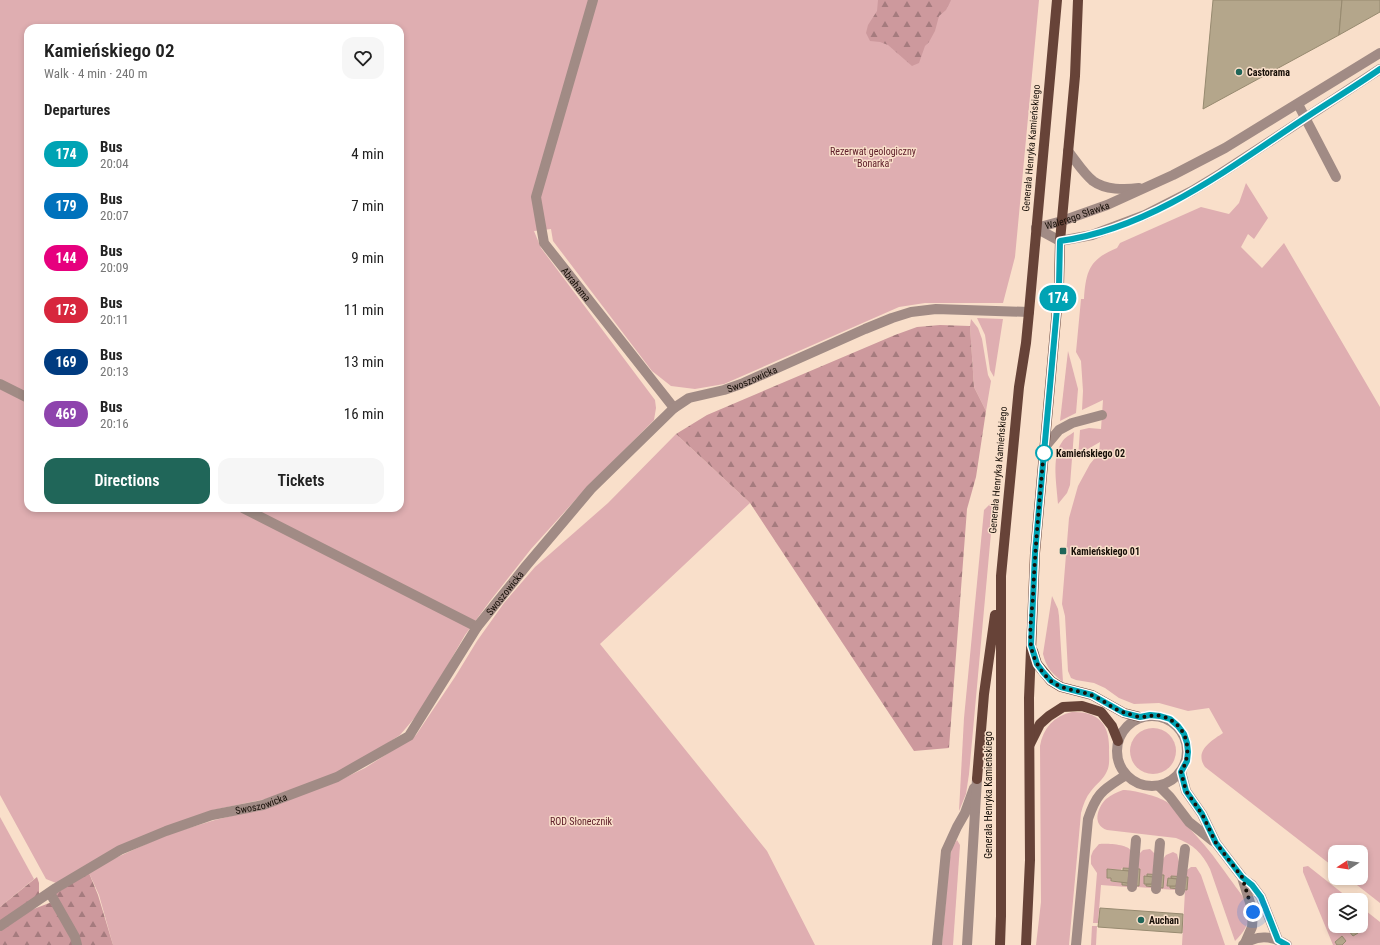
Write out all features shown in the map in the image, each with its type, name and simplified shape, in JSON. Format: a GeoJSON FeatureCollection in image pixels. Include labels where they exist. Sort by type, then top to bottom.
{"type":"FeatureCollection","features":[{"type":"Feature","properties":{"kind":"main road","name":"Generała Henryka Kamieńskiego"},"geometry":{"type":"LineString","coordinates":[[1000,945],[1000,576],[1017,401],[1026,343],[1057,0]]}},
{"type":"Feature","properties":{"kind":"main road"},"geometry":{"type":"LineString","coordinates":[[1026,945],[1030,860],[1028,748],[1035,553],[1075,76],[1078,0]]}},
{"type":"Feature","properties":{"kind":"main road"},"geometry":{"type":"LineString","coordinates":[[977,779],[984,694],[1000,576]]}},
{"type":"Feature","properties":{"kind":"main road"},"geometry":{"type":"LineString","coordinates":[[1031,645],[1037,664],[1051,681],[1061,687],[1092,695],[1124,713],[1140,717]]}},
{"type":"Feature","properties":{"kind":"main road"},"geometry":{"type":"LineString","coordinates":[[1028,748],[1040,724],[1049,716],[1063,708],[1082,706],[1101,712],[1112,726],[1118,741]]}},
{"type":"Feature","properties":{"kind":"street","name":"Abrahama"},"geometry":{"type":"LineString","coordinates":[[593,0],[536,197],[544,243],[674,408]]}},
{"type":"Feature","properties":{"kind":"street","name":"Walerego Sławka"},"geometry":{"type":"LineString","coordinates":[[1036,228],[1062,221],[1107,205],[1173,175],[1225,148],[1380,54]]}},
{"type":"Feature","properties":{"kind":"street","name":"Walerego Sławka"},"geometry":{"type":"LineString","coordinates":[[1036,228],[1060,241],[1102,232],[1146,215],[1169,204],[1220,174],[1380,69]]}},
{"type":"Feature","properties":{"kind":"street"},"geometry":{"type":"LineString","coordinates":[[1298,104],[1336,177]]}},
{"type":"Feature","properties":{"kind":"street","name":"Walerego Sławka"},"geometry":{"type":"LineString","coordinates":[[1068,151],[1088,177],[1105,187],[1127,189],[1147,186]]}},
{"type":"Feature","properties":{"kind":"street","name":"Swoszowicka"},"geometry":{"type":"LineString","coordinates":[[0,926],[120,850],[166,831],[212,815],[263,805],[337,777],[409,736],[477,627],[526,566],[591,489],[674,408],[689,398],[724,390],[741,384],[865,328],[911,312],[936,309],[1029,312]]}},
{"type":"Feature","properties":{"kind":"street"},"geometry":{"type":"LineString","coordinates":[[0,384],[24,396]]}},
{"type":"Feature","properties":{"kind":"street"},"geometry":{"type":"LineString","coordinates":[[1044,448],[1059,430],[1072,423],[1102,415]]}},
{"type":"Feature","properties":{"kind":"street"},"geometry":{"type":"LineString","coordinates":[[251,512],[477,627]]}},
{"type":"Feature","properties":{"kind":"street"},"geometry":{"type":"LineString","coordinates":[[1150,715],[1170,719],[1184,734],[1187,743],[1187,761],[1181,772],[1175,778],[1159,786],[1147,786],[1136,782],[1126,775],[1120,765],[1117,753],[1118,741],[1130,722],[1140,717],[1150,715]]}},
{"type":"Feature","properties":{"kind":"street"},"geometry":{"type":"LineString","coordinates":[[1181,772],[1186,791],[1202,814],[1216,843],[1242,877],[1252,885],[1261,897],[1283,942]]}},
{"type":"Feature","properties":{"kind":"street"},"geometry":{"type":"LineString","coordinates":[[1076,945],[1084,851],[1093,803],[1101,792],[1126,775]]}},
{"type":"Feature","properties":{"kind":"street"},"geometry":{"type":"LineString","coordinates":[[937,945],[946,851],[969,804],[977,779]]}},
{"type":"Feature","properties":{"kind":"street","name":"Generała Henryka Kamieńskiego"},"geometry":{"type":"LineString","coordinates":[[967,945],[977,779]]}},
{"type":"Feature","properties":{"kind":"street"},"geometry":{"type":"LineString","coordinates":[[1159,786],[1170,797],[1189,822],[1216,843]]}},
{"type":"Feature","properties":{"kind":"street"},"geometry":{"type":"LineString","coordinates":[[1132,887],[1136,840]]}},
{"type":"Feature","properties":{"kind":"street"},"geometry":{"type":"LineString","coordinates":[[1156,889],[1160,843]]}},
{"type":"Feature","properties":{"kind":"street"},"geometry":{"type":"LineString","coordinates":[[1180,891],[1185,850]]}},
{"type":"Feature","properties":{"kind":"street"},"geometry":{"type":"LineString","coordinates":[[1242,877],[1253,912],[1252,927],[1244,944]]}},
{"type":"Feature","properties":{"kind":"street"},"geometry":{"type":"LineString","coordinates":[[50,893],[78,945]]}},
{"type":"Feature","properties":{"kind":"street"},"geometry":{"type":"LineString","coordinates":[[1244,944],[1255,938],[1267,937],[1283,942]]}},
{"type":"Feature","properties":{"kind":"green space","name":"Rezerwat geologiczny \"Bonarka\""},"geometry":{"type":"Polygon","coordinates":[[[0,0],[1039,0],[1015,257],[1003,303],[925,303],[899,307],[724,384],[695,389],[671,386],[652,371],[553,241],[551,229],[534,231],[541,248],[655,400],[656,408],[654,420],[577,498],[531,549],[465,635],[423,708],[400,735],[363,759],[332,776],[266,799],[213,810],[56,883],[46,879],[0,795],[0,0]]]}},
{"type":"Feature","properties":{"kind":"green space"},"geometry":{"type":"Polygon","coordinates":[[[878,0],[951,0],[946,10],[939,16],[935,31],[925,46],[919,63],[912,66],[888,45],[870,41],[866,33],[868,25],[877,11],[878,0]]]}},
{"type":"Feature","properties":{"kind":"green space"},"geometry":{"type":"Polygon","coordinates":[[[1246,183],[1268,218],[1254,239],[1248,234],[1241,247],[1262,268],[1284,243],[1380,407],[1380,903],[1357,885],[1368,885],[1368,845],[1328,845],[1328,863],[1205,767],[1201,756],[1205,747],[1223,733],[1209,708],[1188,711],[1159,703],[1134,704],[1119,698],[1105,688],[1094,683],[1071,678],[1068,671],[1065,616],[1062,604],[1069,518],[1078,486],[1090,464],[1099,453],[1100,442],[1088,449],[1081,458],[1078,458],[1080,430],[1089,428],[1101,429],[1103,400],[1082,410],[1083,391],[1081,361],[1076,352],[1081,299],[1084,299],[1088,273],[1095,261],[1117,248],[1120,243],[1201,207],[1229,214],[1239,203],[1246,183]]]}},
{"type":"Feature","properties":{"kind":"green space"},"geometry":{"type":"Polygon","coordinates":[[[977,318],[1003,319],[994,377],[990,370],[985,335],[977,318]]]}},
{"type":"Feature","properties":{"kind":"green space"},"geometry":{"type":"Polygon","coordinates":[[[971,319],[978,328],[982,339],[988,375],[991,381],[986,411],[974,387],[970,326],[971,319]]]}},
{"type":"Feature","properties":{"kind":"green space"},"geometry":{"type":"Polygon","coordinates":[[[940,325],[970,326],[974,387],[986,411],[976,477],[967,509],[949,748],[914,751],[750,503],[676,434],[707,415],[895,335],[917,327],[940,325]]]}},
{"type":"Feature","properties":{"kind":"green space"},"geometry":{"type":"Polygon","coordinates":[[[1068,351],[1078,389],[1076,413],[1060,421],[1068,351]]]}},
{"type":"Feature","properties":{"kind":"green space"},"geometry":{"type":"Polygon","coordinates":[[[1074,432],[1070,485],[1067,493],[1058,504],[1056,472],[1057,455],[1063,440],[1074,432]]]}},
{"type":"Feature","properties":{"kind":"green space","name":"ROD Słonecznik"},"geometry":{"type":"Polygon","coordinates":[[[676,434],[750,503],[600,644],[767,851],[815,945],[113,945],[99,895],[89,873],[111,860],[166,835],[215,820],[264,808],[334,783],[365,768],[412,738],[416,735],[477,641],[504,603],[535,567],[608,503],[676,434]]]}},
{"type":"Feature","properties":{"kind":"green space"},"geometry":{"type":"Polygon","coordinates":[[[994,500],[969,774],[966,794],[959,811],[964,718],[984,510],[994,500]]]}},
{"type":"Feature","properties":{"kind":"green space"},"geometry":{"type":"Polygon","coordinates":[[[1052,596],[1058,609],[1059,616],[1063,682],[1050,670],[1043,654],[1052,596]]]}},
{"type":"Feature","properties":{"kind":"green space"},"geometry":{"type":"Polygon","coordinates":[[[1072,712],[1089,714],[1101,721],[1105,726],[1109,741],[1109,766],[1104,777],[1093,788],[1088,796],[1081,813],[1069,945],[1036,945],[1041,902],[1040,746],[1041,740],[1050,724],[1060,716],[1072,712]]]}},
{"type":"Feature","properties":{"kind":"green space"},"geometry":{"type":"Polygon","coordinates":[[[1148,728],[1158,728],[1166,732],[1172,738],[1176,746],[1176,756],[1172,764],[1166,770],[1158,774],[1148,774],[1140,770],[1134,764],[1130,756],[1130,746],[1134,738],[1140,732],[1148,728]]]}},
{"type":"Feature","properties":{"kind":"green space"},"geometry":{"type":"Polygon","coordinates":[[[1123,790],[1145,794],[1167,802],[1217,861],[1243,897],[1249,912],[1247,924],[1235,941],[1210,869],[1204,858],[1192,846],[1176,838],[1107,830],[1102,828],[1099,824],[1098,811],[1100,807],[1110,796],[1123,790]]]}},
{"type":"Feature","properties":{"kind":"green space"},"geometry":{"type":"Polygon","coordinates":[[[0,817],[34,879],[0,907],[0,817]]]}},
{"type":"Feature","properties":{"kind":"green space"},"geometry":{"type":"Polygon","coordinates":[[[957,840],[960,845],[953,945],[942,945],[949,862],[952,848],[957,840]]]}},
{"type":"Feature","properties":{"kind":"green space"},"geometry":{"type":"Polygon","coordinates":[[[1099,844],[1122,845],[1131,851],[1130,868],[1122,868],[1121,870],[1107,869],[1107,878],[1111,878],[1111,882],[1122,882],[1129,885],[1127,887],[1101,885],[1098,923],[1093,923],[1097,873],[1091,864],[1091,856],[1099,844]]]}},
{"type":"Feature","properties":{"kind":"green space"},"geometry":{"type":"Polygon","coordinates":[[[1150,849],[1155,854],[1151,888],[1137,887],[1138,855],[1143,850],[1150,849]]]}},
{"type":"Feature","properties":{"kind":"green space"},"geometry":{"type":"Polygon","coordinates":[[[1173,852],[1177,854],[1179,862],[1176,890],[1161,889],[1163,859],[1166,855],[1173,852]]]}},
{"type":"Feature","properties":{"kind":"green space"},"geometry":{"type":"Polygon","coordinates":[[[1308,866],[1328,882],[1328,885],[1332,885],[1342,893],[1328,893],[1328,933],[1303,872],[1303,867],[1308,866]]]}},
{"type":"Feature","properties":{"kind":"green space"},"geometry":{"type":"Polygon","coordinates":[[[1191,867],[1196,867],[1201,875],[1225,945],[1182,945],[1184,888],[1187,870],[1191,867]]]}},
{"type":"Feature","properties":{"kind":"green space"},"geometry":{"type":"Polygon","coordinates":[[[89,873],[98,895],[113,945],[0,945],[0,931],[31,910],[52,902],[56,893],[89,873]]]}},
{"type":"Feature","properties":{"kind":"green space"},"geometry":{"type":"Polygon","coordinates":[[[37,877],[39,883],[39,896],[0,922],[0,907],[37,877]]]}},
{"type":"Feature","properties":{"kind":"green space"},"geometry":{"type":"Polygon","coordinates":[[[1368,913],[1380,922],[1380,945],[1333,945],[1328,933],[1368,933],[1368,913]]]}},
{"type":"Feature","properties":{"kind":"green space"},"geometry":{"type":"Polygon","coordinates":[[[1092,926],[1097,926],[1096,945],[1091,945],[1092,926]]]}},
{"type":"Feature","properties":{"kind":"building","name":"Castorama"},"geometry":{"type":"Polygon","coordinates":[[[1213,0],[1342,0],[1339,35],[1203,109],[1213,0]]]}},
{"type":"Feature","properties":{"kind":"building"},"geometry":{"type":"Polygon","coordinates":[[[1342,0],[1380,0],[1380,12],[1339,35],[1342,0]]]}},
{"type":"Feature","properties":{"kind":"building"},"geometry":{"type":"Polygon","coordinates":[[[1123,868],[1140,869],[1139,886],[1122,885],[1122,882],[1128,883],[1129,871],[1123,871],[1123,868]]]}},
{"type":"Feature","properties":{"kind":"building"},"geometry":{"type":"Polygon","coordinates":[[[1107,869],[1129,871],[1128,883],[1111,881],[1111,878],[1107,878],[1107,869]]]}},
{"type":"Feature","properties":{"kind":"building"},"geometry":{"type":"Polygon","coordinates":[[[1147,874],[1164,875],[1163,888],[1146,886],[1146,884],[1152,884],[1153,877],[1147,877],[1147,874]]]}},
{"type":"Feature","properties":{"kind":"building"},"geometry":{"type":"Polygon","coordinates":[[[1144,876],[1153,877],[1152,884],[1144,884],[1144,876]]]}},
{"type":"Feature","properties":{"kind":"building"},"geometry":{"type":"Polygon","coordinates":[[[1171,876],[1188,877],[1187,890],[1170,888],[1170,886],[1176,886],[1177,879],[1171,878],[1171,876]]]}},
{"type":"Feature","properties":{"kind":"building"},"geometry":{"type":"Polygon","coordinates":[[[1168,878],[1177,879],[1176,886],[1167,886],[1168,878]]]}},
{"type":"Feature","properties":{"kind":"building","name":"Auchan"},"geometry":{"type":"Polygon","coordinates":[[[1100,908],[1183,914],[1182,933],[1098,927],[1100,908]]]}},
{"type":"Feature","properties":{"kind":"building"},"geometry":{"type":"Polygon","coordinates":[[[1350,933],[1358,933],[1353,936],[1350,933]]]}},
{"type":"Feature","properties":{"kind":"building"},"geometry":{"type":"Polygon","coordinates":[[[1342,936],[1346,941],[1342,945],[1337,945],[1335,942],[1342,936]]]}},
{"type":"Feature","properties":{"kind":"bus line","name":"174"},"geometry":{"type":"LineString","coordinates":[[1287,945],[1278,940],[1261,897],[1252,885],[1242,877],[1216,843],[1202,814],[1186,791],[1181,772],[1187,761],[1187,743],[1184,734],[1178,726],[1170,719],[1160,716],[1150,715],[1140,717],[1124,713],[1092,695],[1061,687],[1051,681],[1037,664],[1031,645],[1035,553],[1059,286],[1060,241],[1102,232],[1146,215],[1169,204],[1220,174],[1380,69]]}},
{"type":"Feature","properties":{"kind":"place","name":"Castorama"},"geometry":{"type":"Point","coordinates":[1239,72]}},
{"type":"Feature","properties":{"kind":"place","name":"Kamieńskiego 02"},"geometry":{"type":"Point","coordinates":[1044,453]}},
{"type":"Feature","properties":{"kind":"place","name":"Kamieńskiego 01"},"geometry":{"type":"Point","coordinates":[1063,551]}},
{"type":"Feature","properties":{"kind":"place","name":"Auchan"},"geometry":{"type":"Point","coordinates":[1141,920]}},
{"type":"Feature","properties":{"kind":"route"},"geometry":{"type":"LineString","coordinates":[[1044,453],[1044,448],[1035,553],[1031,645],[1037,664],[1051,681],[1061,687],[1092,695],[1124,713],[1140,717],[1150,715],[1160,716],[1170,719],[1178,726],[1184,734],[1188,752],[1187,761],[1181,772],[1183,784],[1186,791],[1202,814],[1216,843],[1242,877],[1253,912]]}}]}
